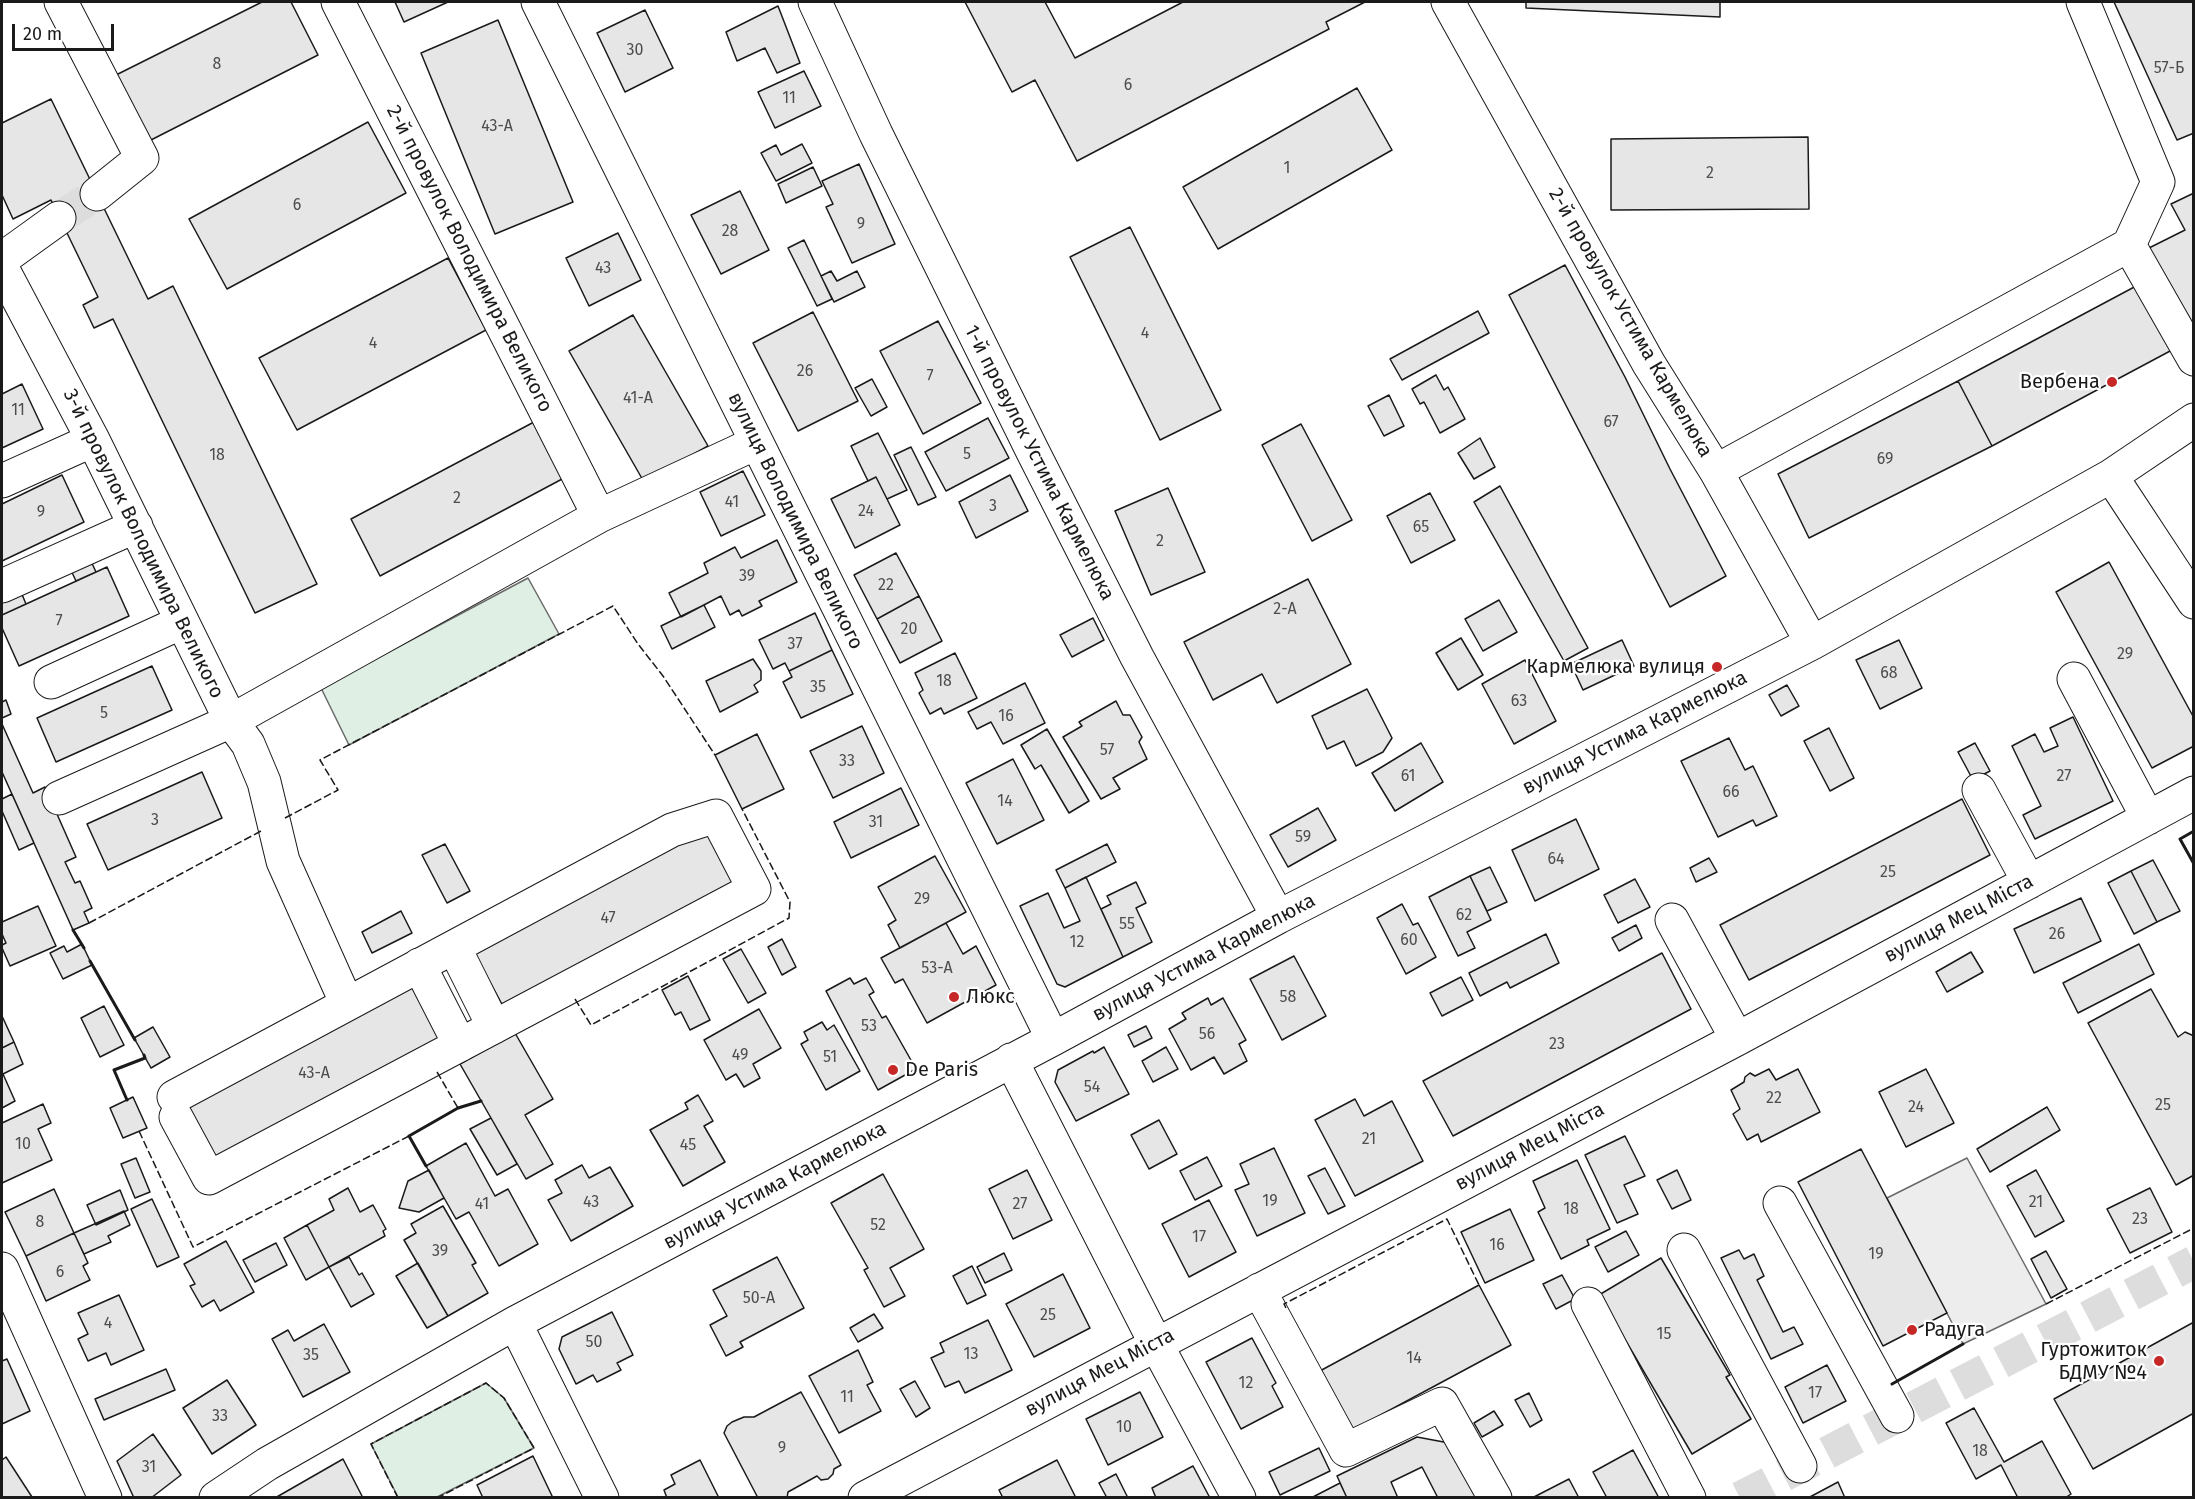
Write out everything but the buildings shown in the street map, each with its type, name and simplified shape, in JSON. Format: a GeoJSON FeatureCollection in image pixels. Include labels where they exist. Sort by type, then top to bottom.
{"type":"FeatureCollection","features":[{"type":"Feature","properties":{"kind":"street"},"geometry":{"type":"LineString","coordinates":[[61,2],[142,158],[97,194]]}},
{"type":"Feature","properties":{"kind":"street","name":"2-й провулок Володимира Великого"},"geometry":{"type":"LineString","coordinates":[[338,2],[600,516]]}},
{"type":"Feature","properties":{"kind":"street","name":"вулиця Володимира Великого"},"geometry":{"type":"LineString","coordinates":[[538,2],[1053,1039]]}},
{"type":"Feature","properties":{"kind":"street","name":"1-й провулок Устима Кармелюка"},"geometry":{"type":"LineString","coordinates":[[815,2],[876,134],[1038,463],[1137,657],[1278,917]]}},
{"type":"Feature","properties":{"kind":"street","name":"2-й провулок Устима Кармелюка"},"geometry":{"type":"LineString","coordinates":[[1448,2],[1649,364],[1716,471],[1812,644]]}},
{"type":"Feature","properties":{"kind":"street"},"geometry":{"type":"LineString","coordinates":[[1716,471],[2129,245],[2158,182],[2083,2]]}},
{"type":"Feature","properties":{"kind":"street"},"geometry":{"type":"LineString","coordinates":[[2,259],[59,218]]}},
{"type":"Feature","properties":{"kind":"street"},"geometry":{"type":"LineString","coordinates":[[2129,245],[2193,359]]}},
{"type":"Feature","properties":{"kind":"street","name":"3-й провулок Володимира Великого"},"geometry":{"type":"LineString","coordinates":[[2,268],[93,440],[231,721],[248,744],[264,782],[273,825],[284,861],[347,1004]]}},
{"type":"Feature","properties":{"kind":"street","name":"вулиця Устима Кармелюка"},"geometry":{"type":"LineString","coordinates":[[216,1497],[267,1464],[515,1323],[1053,1039],[1278,917],[1812,644],[2111,476],[2193,420]]}},
{"type":"Feature","properties":{"kind":"street"},"geometry":{"type":"LineString","coordinates":[[2,481],[93,440]]}},
{"type":"Feature","properties":{"kind":"street"},"geometry":{"type":"LineString","coordinates":[[58,798],[231,721],[600,516],[756,443]]}},
{"type":"Feature","properties":{"kind":"street"},"geometry":{"type":"LineString","coordinates":[[2111,476],[2193,602]]}},
{"type":"Feature","properties":{"kind":"street"},"geometry":{"type":"LineString","coordinates":[[2,586],[136,526]]}},
{"type":"Feature","properties":{"kind":"street"},"geometry":{"type":"LineString","coordinates":[[51,682],[182,622]]}},
{"type":"Feature","properties":{"kind":"street"},"geometry":{"type":"LineString","coordinates":[[2074,679],[2148,818]]}},
{"type":"Feature","properties":{"kind":"street"},"geometry":{"type":"LineString","coordinates":[[1979,790],[2029,882]]}},
{"type":"Feature","properties":{"kind":"street","name":"вулиця Мец Міста"},"geometry":{"type":"LineString","coordinates":[[865,1497],[1737,1039],[2193,793]]}},
{"type":"Feature","properties":{"kind":"street"},"geometry":{"type":"LineString","coordinates":[[716,816],[754,889],[209,1178],[175,1107],[347,1004],[672,830],[716,816]]}},
{"type":"Feature","properties":{"kind":"street"},"geometry":{"type":"LineString","coordinates":[[1672,920],[1737,1039]]}},
{"type":"Feature","properties":{"kind":"street"},"geometry":{"type":"LineString","coordinates":[[454,947],[494,1027]]}},
{"type":"Feature","properties":{"kind":"street"},"geometry":{"type":"LineString","coordinates":[[419,965],[460,1045]]}},
{"type":"Feature","properties":{"kind":"street"},"geometry":{"type":"LineString","coordinates":[[1011,1060],[1156,1344],[1239,1497]]}},
{"type":"Feature","properties":{"kind":"street"},"geometry":{"type":"LineString","coordinates":[[1780,1203],[1897,1416]]}},
{"type":"Feature","properties":{"kind":"street"},"geometry":{"type":"LineString","coordinates":[[1684,1250],[1800,1466]]}},
{"type":"Feature","properties":{"kind":"street"},"geometry":{"type":"LineString","coordinates":[[2,1269],[105,1497]]}},
{"type":"Feature","properties":{"kind":"street"},"geometry":{"type":"LineString","coordinates":[[1259,1290],[1346,1450],[1443,1404],[1495,1497]]}},
{"type":"Feature","properties":{"kind":"street"},"geometry":{"type":"LineString","coordinates":[[1588,1304],[1689,1497]]}},
{"type":"Feature","properties":{"kind":"street"},"geometry":{"type":"LineString","coordinates":[[515,1323],[602,1497]]}},
{"type":"Feature","properties":{"kind":"green space"},"geometry":{"type":"Polygon","coordinates":[[[528,578],[559,634],[349,745],[321,688],[528,578]]]}},
{"type":"Feature","properties":{"kind":"green space"},"geometry":{"type":"Polygon","coordinates":[[[486,1383],[504,1398],[534,1448],[437,1497],[398,1497],[371,1444],[486,1383]]]}},
{"type":"Feature","properties":{"kind":"shaded area"},"geometry":{"type":"Polygon","coordinates":[[[1967,1158],[2046,1304],[1963,1344],[1887,1198],[1967,1158]]]}},
{"type":"Feature","properties":{"kind":"tunnel"},"geometry":{"type":"LineString","coordinates":[[59,218],[97,194]]}},
{"type":"Feature","properties":{"kind":"tunnel"},"geometry":{"type":"LineString","coordinates":[[1740,1498],[2194,1262]]}},
{"type":"Feature","properties":{"kind":"fence"},"geometry":{"type":"LineString","coordinates":[[285,818],[338,790],[320,760],[613,606],[715,755]]}},
{"type":"Feature","properties":{"kind":"fence"},"geometry":{"type":"LineString","coordinates":[[575,999],[591,1025],[789,918],[790,902],[742,809]]}},
{"type":"Feature","properties":{"kind":"fence"},"geometry":{"type":"LineString","coordinates":[[89,923],[261,831]]}},
{"type":"Feature","properties":{"kind":"fence"},"geometry":{"type":"LineString","coordinates":[[437,1072],[458,1108]]}},
{"type":"Feature","properties":{"kind":"fence"},"geometry":{"type":"LineString","coordinates":[[139,1131],[193,1247],[409,1136]]}},
{"type":"Feature","properties":{"kind":"fence"},"geometry":{"type":"LineString","coordinates":[[1286,1308],[1284,1304],[1447,1219],[1479,1285]]}},
{"type":"Feature","properties":{"kind":"fence"},"geometry":{"type":"LineString","coordinates":[[2046,1304],[2194,1228]]}},
{"type":"Feature","properties":{"kind":"fence"},"geometry":{"type":"LineString","coordinates":[[398,1498],[371,1444],[486,1383],[504,1398],[534,1448],[437,1498]]}},
{"type":"Feature","properties":{"kind":"wall"},"geometry":{"type":"LineString","coordinates":[[2194,831],[2180,839],[2194,864]]}},
{"type":"Feature","properties":{"kind":"wall"},"geometry":{"type":"LineString","coordinates":[[73,930],[84,948]]}},
{"type":"Feature","properties":{"kind":"wall"},"geometry":{"type":"LineString","coordinates":[[90,961],[135,1040]]}},
{"type":"Feature","properties":{"kind":"wall"},"geometry":{"type":"LineString","coordinates":[[127,1100],[114,1070],[145,1058],[144,1055]]}},
{"type":"Feature","properties":{"kind":"wall"},"geometry":{"type":"LineString","coordinates":[[426,1166],[409,1136],[458,1108],[481,1101]]}},
{"type":"Feature","properties":{"kind":"wall"},"geometry":{"type":"LineString","coordinates":[[1892,1384],[1963,1344]]}},
{"type":"Feature","properties":{"kind":"place","name":"Вербена"},"geometry":{"type":"Point","coordinates":[2112,382]}},
{"type":"Feature","properties":{"kind":"place","name":"Кармелюка вулиця"},"geometry":{"type":"Point","coordinates":[1717,667]}},
{"type":"Feature","properties":{"kind":"place","name":"Люкс"},"geometry":{"type":"Point","coordinates":[954,997]}},
{"type":"Feature","properties":{"kind":"place","name":"De Paris"},"geometry":{"type":"Point","coordinates":[893,1070]}},
{"type":"Feature","properties":{"kind":"place","name":"Радуга"},"geometry":{"type":"Point","coordinates":[1912,1330]}},
{"type":"Feature","properties":{"kind":"place","name":"Гуртожиток БДМУ №4"},"geometry":{"type":"Point","coordinates":[2159,1361]}}]}
